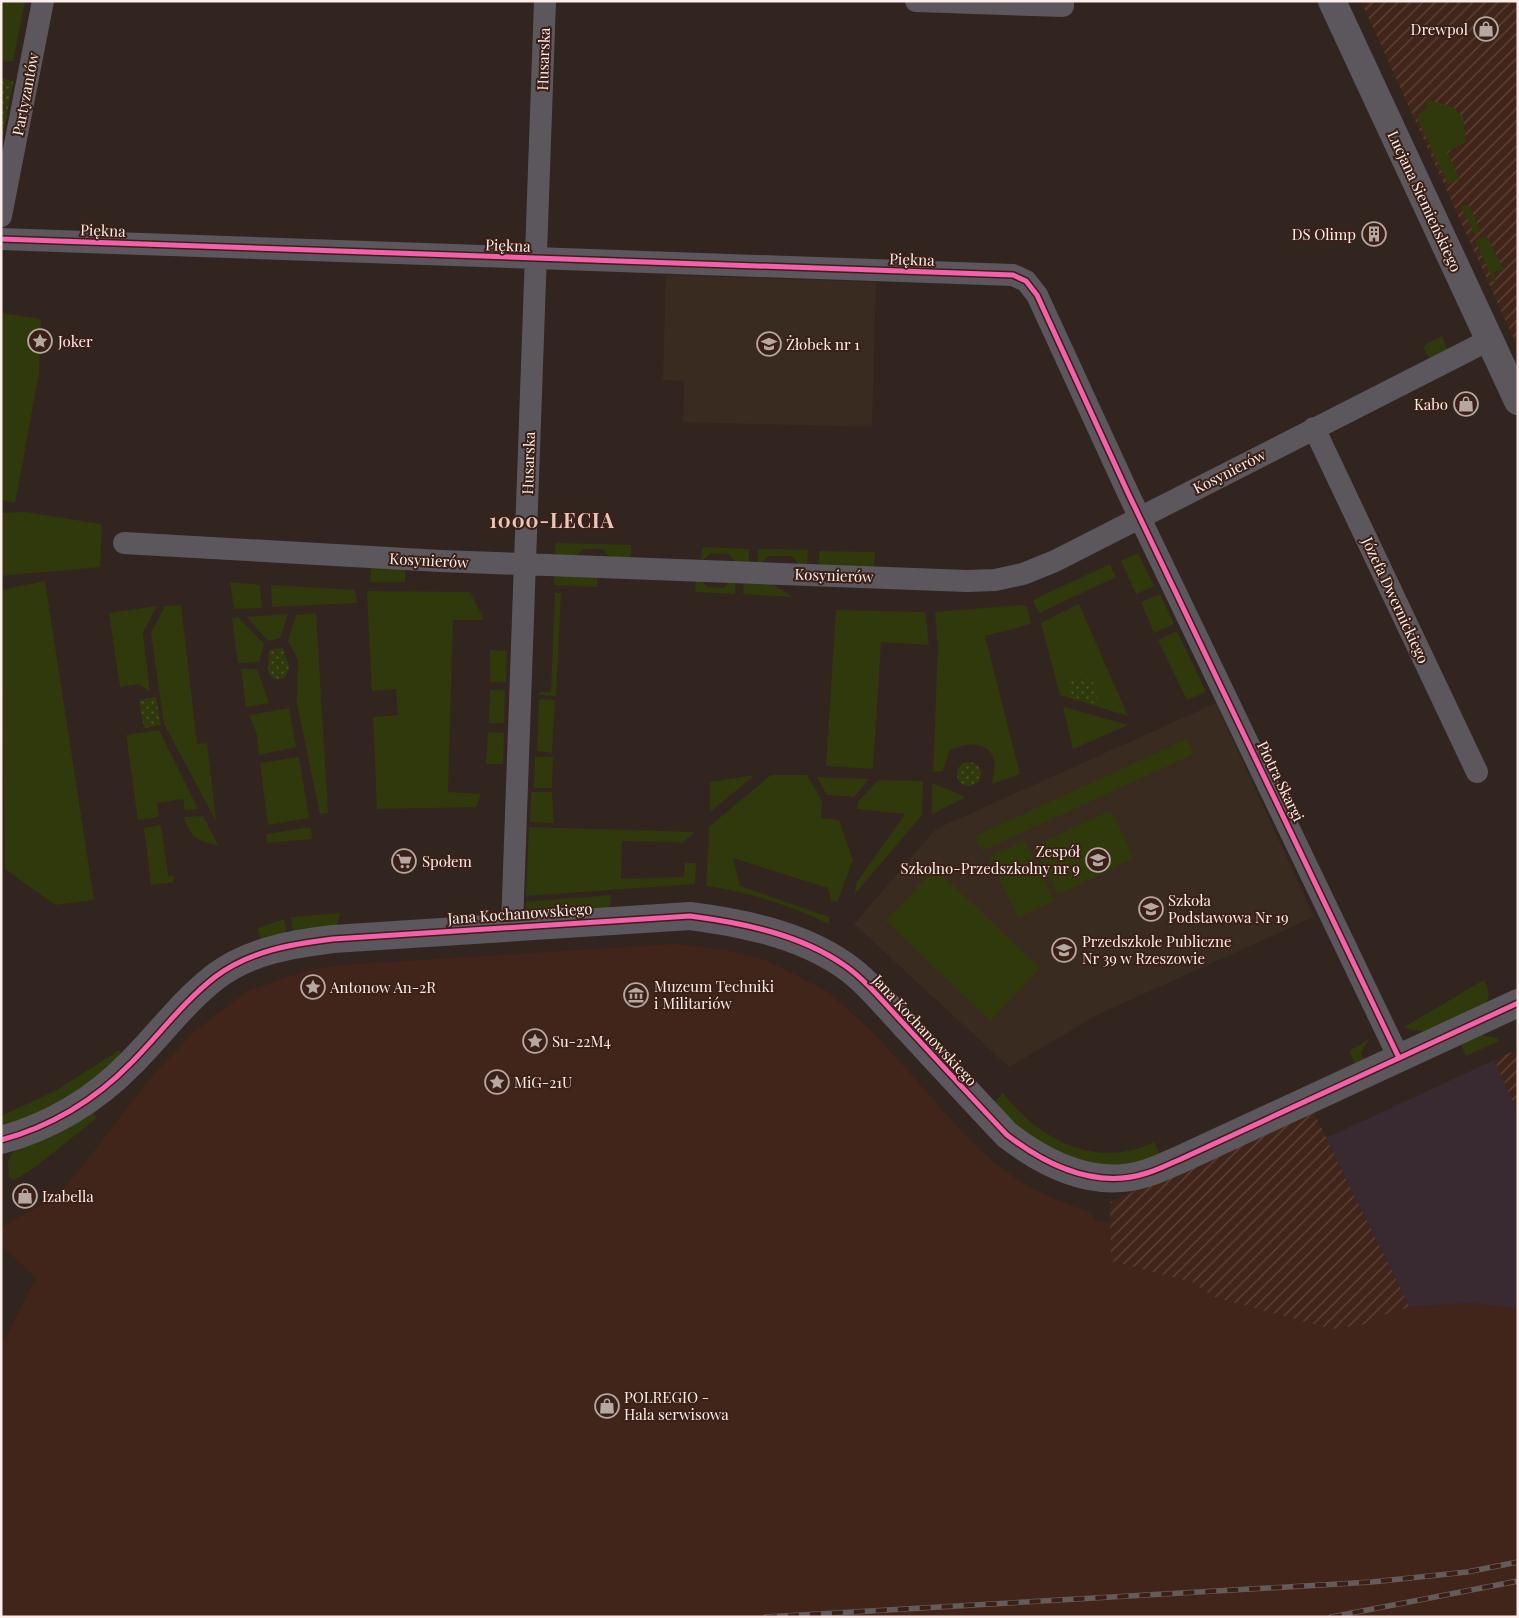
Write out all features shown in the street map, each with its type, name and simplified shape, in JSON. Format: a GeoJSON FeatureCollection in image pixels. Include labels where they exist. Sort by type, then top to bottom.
{"type":"FeatureCollection","features":[{"type":"Feature","properties":{"kind":"street","name":"Partyzantów"},"geometry":{"type":"LineString","coordinates":[[1,216],[43,1]]}},
{"type":"Feature","properties":{"kind":"street","name":"Husarska"},"geometry":{"type":"LineString","coordinates":[[512,926],[545,1]]}},
{"type":"Feature","properties":{"kind":"street"},"geometry":{"type":"LineString","coordinates":[[916,1],[1063,6],[1063,1]]}},
{"type":"Feature","properties":{"kind":"street","name":"Lucjana Siemieńskiego"},"geometry":{"type":"LineString","coordinates":[[1332,1],[1518,401]]}},
{"type":"Feature","properties":{"kind":"street","name":"Piękna"},"geometry":{"type":"LineString","coordinates":[[1,239],[1013,275]]}},
{"type":"Feature","properties":{"kind":"street","name":"Piotra Skargi"},"geometry":{"type":"LineString","coordinates":[[1013,275],[1026,281],[1037,295],[1140,516],[1399,1058]]}},
{"type":"Feature","properties":{"kind":"street","name":"Kosynierów"},"geometry":{"type":"LineString","coordinates":[[124,543],[524,564],[967,581],[995,580],[1023,574],[1055,561],[1140,516],[1489,340]]}},
{"type":"Feature","properties":{"kind":"street","name":"Józefa Dwernickiego"},"geometry":{"type":"LineString","coordinates":[[1314,428],[1477,772]]}},
{"type":"Feature","properties":{"kind":"street","name":"Jana Kochanowskiego"},"geometry":{"type":"LineString","coordinates":[[1,1140],[47,1125],[85,1102],[130,1064],[186,1003],[210,981],[251,957],[286,945],[333,938],[690,916],[732,921],[767,930],[805,944],[844,965],[1007,1135],[1028,1152],[1049,1163],[1088,1176],[1109,1179],[1146,1174],[1518,1003]]}},
{"type":"Feature","properties":{"kind":"shaded area"},"geometry":{"type":"Polygon","coordinates":[[[1361,1],[1518,1],[1518,348],[1376,34],[1361,1]]]}},
{"type":"Feature","properties":{"kind":"shaded area","name":"Żłobek nr 1"},"geometry":{"type":"Polygon","coordinates":[[[666,275],[876,282],[872,427],[683,422],[684,381],[663,380],[666,275]]]}},
{"type":"Feature","properties":{"kind":"shaded area","name":"Zespół Szkolno-Przedszkolny nr 9"},"geometry":{"type":"Polygon","coordinates":[[[1216,703],[1314,917],[1099,1014],[1009,1067],[854,924],[936,829],[1216,703]]]}},
{"type":"Feature","properties":{"kind":"shaded area"},"geometry":{"type":"Polygon","coordinates":[[[675,944],[727,950],[768,961],[825,990],[872,1031],[967,1137],[999,1167],[1032,1189],[1092,1214],[1095,1220],[1110,1223],[1111,1261],[1192,1282],[1214,1297],[1332,1329],[1376,1323],[1379,1316],[1410,1307],[1471,1303],[1518,1309],[1518,1617],[1,1617],[1,1339],[7,1336],[30,1289],[38,1280],[1,1245],[1,1227],[48,1201],[68,1184],[153,1075],[195,1031],[248,991],[309,970],[342,965],[675,944]]]}},
{"type":"Feature","properties":{"kind":"shaded area"},"geometry":{"type":"Polygon","coordinates":[[[1514,1051],[1518,1060],[1518,1113],[1494,1060],[1514,1051]]]}},
{"type":"Feature","properties":{"kind":"shaded area"},"geometry":{"type":"Polygon","coordinates":[[[1494,1060],[1518,1113],[1518,1309],[1471,1303],[1410,1307],[1326,1138],[1494,1060]]]}},
{"type":"Feature","properties":{"kind":"shaded area"},"geometry":{"type":"Polygon","coordinates":[[[1313,1111],[1410,1307],[1380,1316],[1376,1323],[1332,1329],[1214,1297],[1192,1282],[1111,1261],[1110,1202],[1313,1111]]]}},
{"type":"Feature","properties":{"kind":"green space"},"geometry":{"type":"Polygon","coordinates":[[[1,1],[25,1],[13,61],[1,62],[1,1]]]}},
{"type":"Feature","properties":{"kind":"green space"},"geometry":{"type":"Polygon","coordinates":[[[1,77],[13,82],[1,145],[1,77]]]}},
{"type":"Feature","properties":{"kind":"green space"},"geometry":{"type":"Polygon","coordinates":[[[1426,99],[1453,107],[1463,117],[1466,142],[1447,152],[1460,179],[1448,184],[1418,120],[1418,114],[1427,109],[1426,99]]]}},
{"type":"Feature","properties":{"kind":"green space"},"geometry":{"type":"Polygon","coordinates":[[[1468,204],[1481,231],[1475,235],[1461,207],[1468,204]]]}},
{"type":"Feature","properties":{"kind":"green space"},"geometry":{"type":"Polygon","coordinates":[[[1487,236],[1503,269],[1493,273],[1497,283],[1495,284],[1475,241],[1487,236]]]}},
{"type":"Feature","properties":{"kind":"green space"},"geometry":{"type":"Polygon","coordinates":[[[1,313],[41,319],[39,373],[15,503],[1,500],[1,313]]]}},
{"type":"Feature","properties":{"kind":"green space"},"geometry":{"type":"Polygon","coordinates":[[[1442,336],[1447,349],[1431,357],[1428,356],[1423,346],[1442,336]]]}},
{"type":"Feature","properties":{"kind":"green space"},"geometry":{"type":"Polygon","coordinates":[[[26,512],[100,524],[102,527],[100,567],[1,576],[1,513],[26,512]]]}},
{"type":"Feature","properties":{"kind":"green space"},"geometry":{"type":"Polygon","coordinates":[[[556,543],[631,545],[631,558],[611,558],[602,549],[583,549],[575,557],[555,554],[556,543]]]}},
{"type":"Feature","properties":{"kind":"green space"},"geometry":{"type":"Polygon","coordinates":[[[702,547],[749,549],[749,563],[735,562],[729,554],[711,553],[701,561],[702,547]]]}},
{"type":"Feature","properties":{"kind":"green space"},"geometry":{"type":"Polygon","coordinates":[[[758,549],[808,550],[807,565],[798,564],[792,556],[769,556],[761,563],[758,563],[758,549]]]}},
{"type":"Feature","properties":{"kind":"green space"},"geometry":{"type":"Polygon","coordinates":[[[819,551],[875,552],[874,567],[819,565],[819,551]]]}},
{"type":"Feature","properties":{"kind":"green space"},"geometry":{"type":"Polygon","coordinates":[[[1138,553],[1154,586],[1136,594],[1121,561],[1138,553]]]}},
{"type":"Feature","properties":{"kind":"green space"},"geometry":{"type":"Polygon","coordinates":[[[1110,564],[1116,577],[1039,613],[1033,600],[1110,564]]]}},
{"type":"Feature","properties":{"kind":"green space"},"geometry":{"type":"Polygon","coordinates":[[[371,567],[405,569],[405,582],[370,582],[371,567]]]}},
{"type":"Feature","properties":{"kind":"green space"},"geometry":{"type":"Polygon","coordinates":[[[554,575],[597,576],[597,587],[554,585],[554,575]]]}},
{"type":"Feature","properties":{"kind":"green space"},"geometry":{"type":"Polygon","coordinates":[[[696,579],[700,579],[707,587],[724,588],[731,580],[735,581],[735,594],[695,592],[696,579]]]}},
{"type":"Feature","properties":{"kind":"green space"},"geometry":{"type":"Polygon","coordinates":[[[45,581],[94,900],[55,905],[5,869],[1,590],[45,581]]]}},
{"type":"Feature","properties":{"kind":"green space"},"geometry":{"type":"Polygon","coordinates":[[[744,581],[767,581],[793,597],[743,594],[744,581]]]}},
{"type":"Feature","properties":{"kind":"green space"},"geometry":{"type":"Polygon","coordinates":[[[230,582],[260,585],[262,608],[234,609],[230,582]]]}},
{"type":"Feature","properties":{"kind":"green space"},"geometry":{"type":"Polygon","coordinates":[[[271,585],[355,590],[357,603],[272,607],[271,585]]]}},
{"type":"Feature","properties":{"kind":"green space"},"geometry":{"type":"Polygon","coordinates":[[[367,591],[470,592],[484,620],[453,620],[448,792],[481,794],[476,807],[377,809],[373,717],[398,715],[396,689],[372,691],[367,591]]]}},
{"type":"Feature","properties":{"kind":"green space"},"geometry":{"type":"Polygon","coordinates":[[[555,593],[561,593],[556,696],[539,695],[539,692],[551,692],[555,593]]]}},
{"type":"Feature","properties":{"kind":"green space"},"geometry":{"type":"Polygon","coordinates":[[[1160,594],[1174,624],[1154,633],[1141,602],[1160,594]]]}},
{"type":"Feature","properties":{"kind":"green space"},"geometry":{"type":"Polygon","coordinates":[[[1079,604],[1128,716],[1060,695],[1041,623],[1079,604]]]}},
{"type":"Feature","properties":{"kind":"green space"},"geometry":{"type":"Polygon","coordinates":[[[181,605],[197,744],[207,743],[216,821],[164,724],[151,633],[165,606],[181,605]]]}},
{"type":"Feature","properties":{"kind":"green space"},"geometry":{"type":"Polygon","coordinates":[[[1020,605],[1027,607],[1031,624],[985,636],[1020,774],[992,784],[995,766],[991,753],[981,746],[975,745],[961,746],[949,751],[943,771],[933,772],[938,647],[935,612],[1020,605]]]}},
{"type":"Feature","properties":{"kind":"green space"},"geometry":{"type":"Polygon","coordinates":[[[157,606],[143,633],[150,692],[139,684],[120,687],[109,613],[157,606]]]}},
{"type":"Feature","properties":{"kind":"green space"},"geometry":{"type":"Polygon","coordinates":[[[836,610],[925,612],[929,645],[881,642],[873,769],[826,766],[836,610]]]}},
{"type":"Feature","properties":{"kind":"green space"},"geometry":{"type":"Polygon","coordinates":[[[316,613],[328,813],[320,814],[297,704],[298,660],[288,641],[296,615],[316,613]]]}},
{"type":"Feature","properties":{"kind":"green space"},"geometry":{"type":"Polygon","coordinates":[[[288,614],[280,638],[268,641],[247,617],[288,614]]]}},
{"type":"Feature","properties":{"kind":"green space"},"geometry":{"type":"Polygon","coordinates":[[[238,617],[264,644],[259,662],[238,663],[232,618],[238,617]]]}},
{"type":"Feature","properties":{"kind":"green space"},"geometry":{"type":"Polygon","coordinates":[[[1177,631],[1206,692],[1187,700],[1158,640],[1177,631]]]}},
{"type":"Feature","properties":{"kind":"green space"},"geometry":{"type":"Polygon","coordinates":[[[283,648],[289,667],[287,674],[283,679],[274,679],[268,672],[269,650],[283,648]]]}},
{"type":"Feature","properties":{"kind":"green space"},"geometry":{"type":"Polygon","coordinates":[[[490,650],[507,651],[506,682],[490,682],[490,650]]]}},
{"type":"Feature","properties":{"kind":"green space"},"geometry":{"type":"Polygon","coordinates":[[[241,669],[257,669],[269,703],[246,707],[241,669]]]}},
{"type":"Feature","properties":{"kind":"green space"},"geometry":{"type":"Polygon","coordinates":[[[1084,676],[1095,684],[1098,705],[1069,695],[1070,682],[1084,676]]]}},
{"type":"Feature","properties":{"kind":"green space"},"geometry":{"type":"Polygon","coordinates":[[[490,690],[505,690],[504,723],[489,723],[490,690]]]}},
{"type":"Feature","properties":{"kind":"green space"},"geometry":{"type":"Polygon","coordinates":[[[156,697],[161,725],[144,728],[139,700],[156,697]]]}},
{"type":"Feature","properties":{"kind":"green space"},"geometry":{"type":"Polygon","coordinates":[[[539,699],[555,700],[552,753],[537,751],[539,699]]]}},
{"type":"Feature","properties":{"kind":"green space"},"geometry":{"type":"Polygon","coordinates":[[[1064,707],[1128,725],[1073,749],[1064,707]]]}},
{"type":"Feature","properties":{"kind":"green space"},"geometry":{"type":"Polygon","coordinates":[[[289,708],[296,747],[259,755],[257,735],[249,715],[289,708]]]}},
{"type":"Feature","properties":{"kind":"green space"},"geometry":{"type":"Polygon","coordinates":[[[159,730],[198,809],[185,810],[183,799],[157,803],[159,817],[138,820],[126,735],[159,730]]]}},
{"type":"Feature","properties":{"kind":"green space"},"geometry":{"type":"Polygon","coordinates":[[[488,732],[504,733],[503,764],[486,764],[488,732]]]}},
{"type":"Feature","properties":{"kind":"green space"},"geometry":{"type":"Polygon","coordinates":[[[1187,739],[1194,754],[982,851],[975,836],[1187,739]]]}},
{"type":"Feature","properties":{"kind":"green space"},"geometry":{"type":"Polygon","coordinates":[[[299,757],[309,818],[268,825],[260,763],[299,757]]]}},
{"type":"Feature","properties":{"kind":"green space"},"geometry":{"type":"Polygon","coordinates":[[[535,757],[553,757],[552,788],[534,788],[535,757]]]}},
{"type":"Feature","properties":{"kind":"green space"},"geometry":{"type":"Polygon","coordinates":[[[969,762],[977,766],[981,774],[977,782],[969,786],[961,782],[957,774],[961,766],[969,762]]]}},
{"type":"Feature","properties":{"kind":"green space"},"geometry":{"type":"Polygon","coordinates":[[[755,775],[710,812],[710,782],[755,775]]]}},
{"type":"Feature","properties":{"kind":"green space"},"geometry":{"type":"Polygon","coordinates":[[[771,775],[807,775],[822,801],[821,818],[839,820],[853,860],[837,902],[831,901],[828,888],[733,858],[740,886],[829,917],[829,924],[769,900],[706,886],[709,827],[771,775]]]}},
{"type":"Feature","properties":{"kind":"green space"},"geometry":{"type":"Polygon","coordinates":[[[817,777],[869,779],[854,797],[827,795],[817,777]]]}},
{"type":"Feature","properties":{"kind":"green space"},"geometry":{"type":"Polygon","coordinates":[[[878,780],[923,781],[922,815],[854,895],[857,882],[905,814],[857,809],[858,802],[878,780]]]}},
{"type":"Feature","properties":{"kind":"green space"},"geometry":{"type":"Polygon","coordinates":[[[932,783],[966,797],[932,814],[932,783]]]}},
{"type":"Feature","properties":{"kind":"green space"},"geometry":{"type":"Polygon","coordinates":[[[531,792],[552,792],[554,823],[530,822],[531,792]]]}},
{"type":"Feature","properties":{"kind":"green space"},"geometry":{"type":"Polygon","coordinates":[[[1111,810],[1134,858],[1058,895],[1034,846],[1111,810]]]}},
{"type":"Feature","properties":{"kind":"green space"},"geometry":{"type":"Polygon","coordinates":[[[203,816],[218,845],[201,840],[192,834],[184,817],[203,816]]]}},
{"type":"Feature","properties":{"kind":"green space"},"geometry":{"type":"Polygon","coordinates":[[[161,825],[168,876],[173,875],[174,882],[151,885],[144,828],[161,825]]]}},
{"type":"Feature","properties":{"kind":"green space"},"geometry":{"type":"Polygon","coordinates":[[[311,827],[312,839],[267,843],[266,834],[311,827]]]}},
{"type":"Feature","properties":{"kind":"green space"},"geometry":{"type":"Polygon","coordinates":[[[529,827],[695,832],[681,844],[678,842],[622,841],[621,879],[684,877],[685,863],[696,863],[695,884],[526,896],[529,827]]]}},
{"type":"Feature","properties":{"kind":"green space"},"geometry":{"type":"Polygon","coordinates":[[[1024,840],[1054,901],[1018,918],[989,858],[1024,840]]]}},
{"type":"Feature","properties":{"kind":"green space"},"geometry":{"type":"Polygon","coordinates":[[[935,868],[1040,968],[990,1021],[885,921],[935,868]]]}},
{"type":"Feature","properties":{"kind":"green space"},"geometry":{"type":"Polygon","coordinates":[[[611,895],[608,909],[538,914],[526,908],[526,902],[611,895]]]}},
{"type":"Feature","properties":{"kind":"green space"},"geometry":{"type":"Polygon","coordinates":[[[340,913],[337,926],[293,933],[291,917],[340,913]]]}},
{"type":"Feature","properties":{"kind":"green space"},"geometry":{"type":"Polygon","coordinates":[[[284,919],[287,934],[261,942],[258,928],[284,919]]]}},
{"type":"Feature","properties":{"kind":"green space"},"geometry":{"type":"Polygon","coordinates":[[[1484,980],[1489,994],[1486,1002],[1482,1005],[1445,1024],[1427,1030],[1417,1031],[1404,1027],[1484,980]]]}},
{"type":"Feature","properties":{"kind":"green space"},"geometry":{"type":"Polygon","coordinates":[[[1481,1035],[1497,1038],[1499,1041],[1466,1056],[1460,1042],[1481,1035]]]}},
{"type":"Feature","properties":{"kind":"green space"},"geometry":{"type":"Polygon","coordinates":[[[1369,1039],[1361,1053],[1364,1060],[1356,1066],[1349,1051],[1369,1039]]]}},
{"type":"Feature","properties":{"kind":"green space"},"geometry":{"type":"Polygon","coordinates":[[[119,1050],[122,1056],[68,1099],[1,1130],[1,1116],[57,1090],[119,1050]]]}},
{"type":"Feature","properties":{"kind":"green space"},"geometry":{"type":"Polygon","coordinates":[[[1003,1093],[1034,1124],[1052,1137],[1071,1146],[1091,1151],[1112,1153],[1133,1150],[1154,1142],[1161,1156],[1141,1163],[1091,1166],[1027,1137],[993,1104],[1003,1093]]]}},
{"type":"Feature","properties":{"kind":"green space"},"geometry":{"type":"Polygon","coordinates":[[[92,1109],[97,1118],[35,1167],[15,1180],[9,1178],[8,1161],[15,1148],[92,1109]]]}},
{"type":"Feature","properties":{"kind":"railway"},"geometry":{"type":"LineString","coordinates":[[766,1617],[1372,1582],[1467,1572],[1518,1562]]}},
{"type":"Feature","properties":{"kind":"railway"},"geometry":{"type":"LineString","coordinates":[[1331,1617],[1518,1581]]}},
{"type":"Feature","properties":{"kind":"cycle path"},"geometry":{"type":"LineString","coordinates":[[1,239],[1013,275],[1026,281],[1037,295],[1128,493],[1399,1058]]}},
{"type":"Feature","properties":{"kind":"cycle path"},"geometry":{"type":"LineString","coordinates":[[1,1140],[54,1120],[71,1111],[102,1089],[130,1064],[192,997],[228,968],[271,950],[333,939],[690,916],[730,922],[770,932],[808,945],[827,954],[860,978],[1007,1135],[1022,1146],[1055,1165],[1072,1172],[1109,1178],[1128,1177],[1159,1169],[1518,1003]]}},
{"type":"Feature","properties":{"kind":"place","name":"Drewpol"},"geometry":{"type":"Point","coordinates":[1486,29]}},
{"type":"Feature","properties":{"kind":"place","name":"DS Olimp"},"geometry":{"type":"Point","coordinates":[1374,234]}},
{"type":"Feature","properties":{"kind":"place","name":"Joker"},"geometry":{"type":"Point","coordinates":[40,341]}},
{"type":"Feature","properties":{"kind":"place","name":"Żłobek nr 1"},"geometry":{"type":"Point","coordinates":[769,344]}},
{"type":"Feature","properties":{"kind":"place","name":"Kabo"},"geometry":{"type":"Point","coordinates":[1466,404]}},
{"type":"Feature","properties":{"kind":"place","name":"Zespół Szkolno-Przedszkolny nr 9"},"geometry":{"type":"Point","coordinates":[1098,860]}},
{"type":"Feature","properties":{"kind":"place","name":"Społem"},"geometry":{"type":"Point","coordinates":[404,861]}},
{"type":"Feature","properties":{"kind":"place","name":"Szkoła Podstawowa Nr 19"},"geometry":{"type":"Point","coordinates":[1151,909]}},
{"type":"Feature","properties":{"kind":"place","name":"Przedszkole Publiczne Nr 39 w Rzeszowie"},"geometry":{"type":"Point","coordinates":[1064,950]}},
{"type":"Feature","properties":{"kind":"place","name":"Antonow An-2R"},"geometry":{"type":"Point","coordinates":[313,987]}},
{"type":"Feature","properties":{"kind":"place","name":"Muzeum Techniki i Militariów"},"geometry":{"type":"Point","coordinates":[636,995]}},
{"type":"Feature","properties":{"kind":"place","name":"Su-22M4"},"geometry":{"type":"Point","coordinates":[535,1041]}},
{"type":"Feature","properties":{"kind":"place","name":"MiG-21U"},"geometry":{"type":"Point","coordinates":[497,1082]}},
{"type":"Feature","properties":{"kind":"place","name":"Izabella"},"geometry":{"type":"Point","coordinates":[25,1196]}},
{"type":"Feature","properties":{"kind":"place","name":"POLREGIO - Hala serwisowa"},"geometry":{"type":"Point","coordinates":[607,1406]}},
{"type":"Feature","properties":{"kind":"district","name":"1000-LECIA"},"geometry":{"type":"Point","coordinates":[552,519]}}]}
